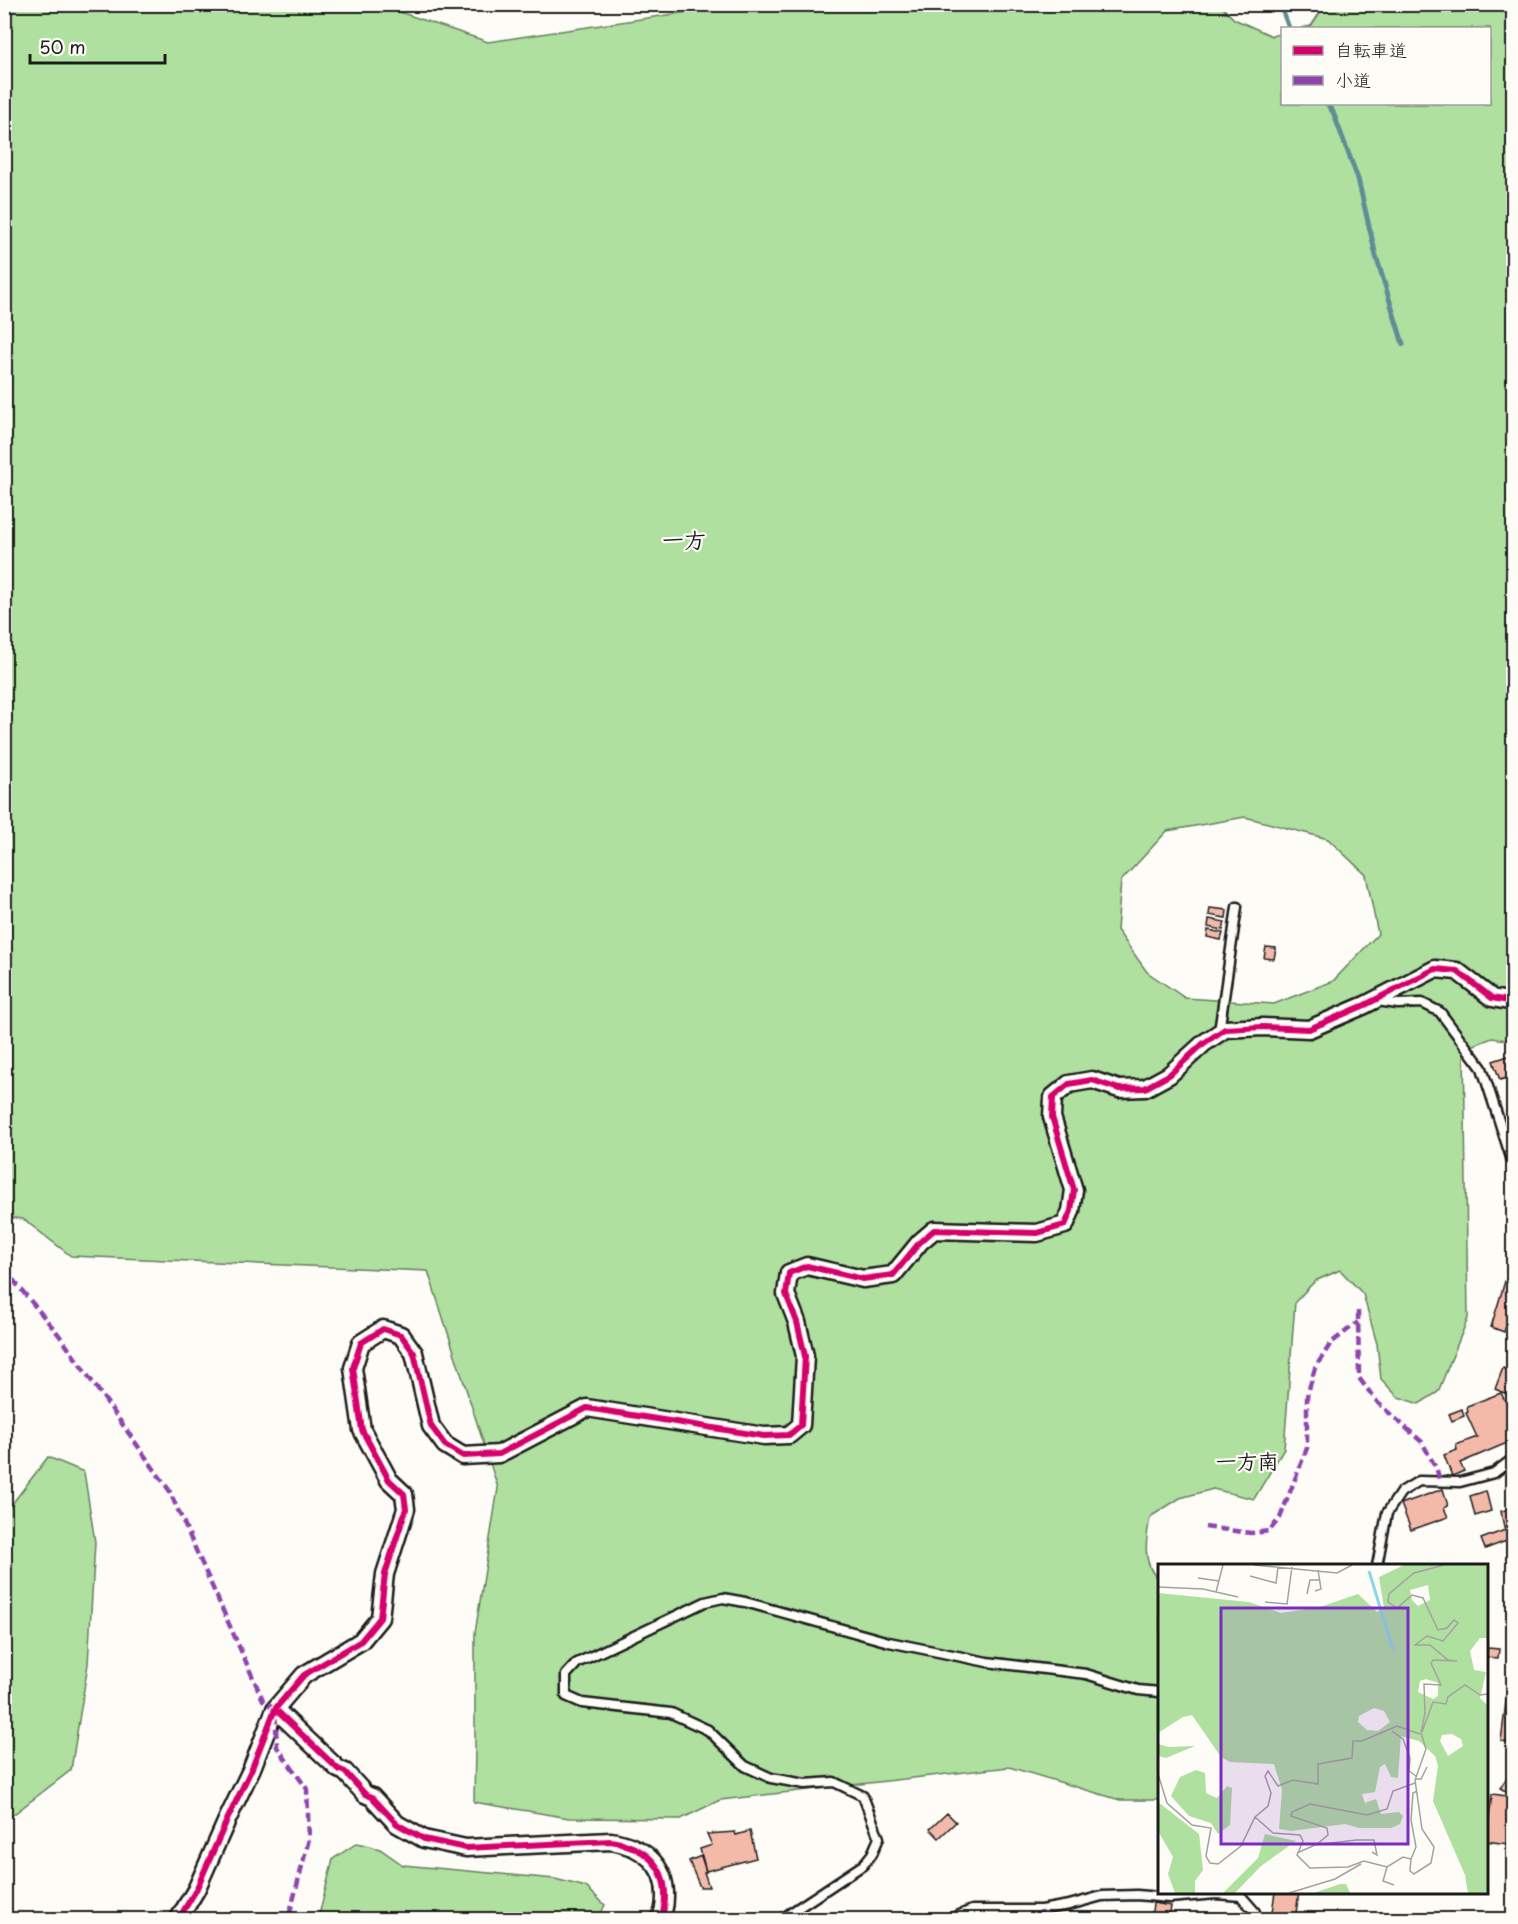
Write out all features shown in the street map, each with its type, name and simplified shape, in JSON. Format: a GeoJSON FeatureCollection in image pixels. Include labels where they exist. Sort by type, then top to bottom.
{"type":"FeatureCollection","features":[{"type":"Feature","properties":{"kind":"street"},"geometry":{"type":"LineString","coordinates":[[178,1920],[196,1890],[252,1768],[275,1709],[304,1675],[361,1641],[380,1618],[385,1574],[406,1509],[404,1494],[388,1479],[362,1430],[353,1368],[361,1343],[383,1329],[400,1335],[414,1353],[431,1426],[445,1445],[463,1456],[499,1454],[587,1408],[764,1436],[789,1435],[801,1425],[805,1356],[797,1322],[786,1294],[789,1273],[807,1266],[863,1279],[892,1275],[933,1230],[1037,1233],[1065,1225],[1071,1211],[1074,1190],[1052,1118],[1053,1097],[1069,1084],[1092,1080],[1119,1089],[1145,1088],[1169,1075],[1204,1043],[1225,1029],[1263,1027],[1309,1029],[1435,969],[1457,971],[1492,998],[1514,1002]]}},
{"type":"Feature","properties":{"kind":"street"},"geometry":{"type":"LineString","coordinates":[[275,1709],[338,1769],[345,1772],[365,1794],[372,1797],[397,1824],[424,1839],[466,1848],[611,1841],[627,1844],[642,1851],[658,1866],[665,1887],[665,1902],[659,1920]]}},
{"type":"Feature","properties":{"kind":"lane"},"geometry":{"type":"LineString","coordinates":[[1219,1033],[1237,908]]}},
{"type":"Feature","properties":{"kind":"lane"},"geometry":{"type":"LineString","coordinates":[[1374,1000],[1398,1004],[1422,1003],[1440,1012],[1482,1068],[1514,1167]]}},
{"type":"Feature","properties":{"kind":"lane"},"geometry":{"type":"LineString","coordinates":[[1377,1564],[1387,1513],[1401,1492],[1419,1481],[1460,1482],[1494,1473],[1514,1458]]}},
{"type":"Feature","properties":{"kind":"lane"},"geometry":{"type":"LineString","coordinates":[[780,1920],[863,1865],[872,1854],[879,1838],[863,1796],[834,1782],[805,1784],[771,1778],[745,1766],[708,1730],[671,1713],[582,1703],[566,1696],[566,1676],[577,1663],[705,1602],[723,1598],[889,1642],[987,1662],[1086,1674],[1138,1690],[1158,1692]]}},
{"type":"Feature","properties":{"kind":"lane"},"geometry":{"type":"LineString","coordinates":[[947,1920],[972,1910],[1041,1910],[1101,1896],[1137,1895],[1169,1898],[1216,1894],[1241,1896],[1255,1912],[1256,1920]]}},
{"type":"Feature","properties":{"kind":"green space"},"geometry":{"type":"Polygon","coordinates":[[[5,5],[379,5],[488,42],[734,5],[1220,5],[1234,19],[1272,36],[1281,33],[1281,105],[1491,105],[1491,27],[1306,27],[1311,26],[1325,5],[1513,5],[1514,1041],[1492,1038],[1464,1049],[1468,1318],[1438,1392],[1419,1404],[1398,1397],[1381,1379],[1377,1344],[1363,1294],[1340,1270],[1315,1281],[1295,1302],[1284,1449],[1254,1499],[1213,1489],[1180,1498],[1150,1517],[1146,1542],[1147,1559],[1158,1579],[1158,1800],[1120,1800],[1009,1767],[720,1800],[681,1819],[569,1818],[474,1802],[475,1633],[498,1488],[428,1271],[71,1256],[23,1219],[5,1217],[5,5]],[[1245,817],[1167,831],[1121,881],[1117,930],[1147,972],[1185,998],[1274,1004],[1333,981],[1378,934],[1366,875],[1328,839],[1245,817]]]}},
{"type":"Feature","properties":{"kind":"green space"},"geometry":{"type":"Polygon","coordinates":[[[48,1457],[84,1472],[95,1542],[88,1664],[71,1770],[5,1821],[5,1513],[48,1457]]]}},
{"type":"Feature","properties":{"kind":"green space"},"geometry":{"type":"Polygon","coordinates":[[[357,1843],[380,1849],[403,1865],[555,1879],[586,1887],[605,1905],[598,1919],[318,1919],[333,1859],[357,1843]]]}},
{"type":"Feature","properties":{"kind":"building"},"geometry":{"type":"Polygon","coordinates":[[[1210,908],[1227,910],[1226,918],[1209,915],[1210,908]]]}},
{"type":"Feature","properties":{"kind":"building"},"geometry":{"type":"Polygon","coordinates":[[[1209,919],[1225,922],[1223,930],[1208,927],[1209,919]]]}},
{"type":"Feature","properties":{"kind":"building"},"geometry":{"type":"Polygon","coordinates":[[[1208,930],[1223,933],[1221,940],[1207,937],[1208,930]]]}},
{"type":"Feature","properties":{"kind":"building"},"geometry":{"type":"Polygon","coordinates":[[[1266,947],[1276,948],[1274,959],[1264,958],[1266,947]]]}},
{"type":"Feature","properties":{"kind":"building"},"geometry":{"type":"Polygon","coordinates":[[[1514,1054],[1514,1076],[1500,1080],[1493,1061],[1514,1054]]]}},
{"type":"Feature","properties":{"kind":"building"},"geometry":{"type":"Polygon","coordinates":[[[1506,1278],[1514,1281],[1514,1329],[1506,1326],[1504,1332],[1491,1327],[1506,1278]]]}},
{"type":"Feature","properties":{"kind":"building"},"geometry":{"type":"Polygon","coordinates":[[[1503,1368],[1512,1372],[1514,1368],[1514,1397],[1495,1389],[1503,1368]]]}},
{"type":"Feature","properties":{"kind":"building"},"geometry":{"type":"Polygon","coordinates":[[[1501,1393],[1514,1418],[1514,1440],[1460,1463],[1464,1471],[1452,1476],[1444,1455],[1457,1450],[1456,1445],[1477,1437],[1466,1413],[1468,1412],[1467,1406],[1501,1393]]]}},
{"type":"Feature","properties":{"kind":"building"},"geometry":{"type":"Polygon","coordinates":[[[1462,1409],[1464,1416],[1452,1421],[1449,1414],[1462,1409]]]}},
{"type":"Feature","properties":{"kind":"building"},"geometry":{"type":"Polygon","coordinates":[[[1443,1489],[1448,1506],[1444,1508],[1448,1517],[1411,1530],[1401,1504],[1443,1489]]]}},
{"type":"Feature","properties":{"kind":"building"},"geometry":{"type":"Polygon","coordinates":[[[1486,1491],[1491,1511],[1475,1516],[1470,1496],[1486,1491]]]}},
{"type":"Feature","properties":{"kind":"building"},"geometry":{"type":"Polygon","coordinates":[[[1511,1509],[1514,1526],[1504,1528],[1501,1511],[1511,1509]]]}},
{"type":"Feature","properties":{"kind":"building"},"geometry":{"type":"Polygon","coordinates":[[[1505,1530],[1509,1540],[1485,1549],[1481,1539],[1505,1530]]]}},
{"type":"Feature","properties":{"kind":"building"},"geometry":{"type":"Polygon","coordinates":[[[1488,1648],[1499,1649],[1498,1658],[1488,1657],[1488,1648]]]}},
{"type":"Feature","properties":{"kind":"building"},"geometry":{"type":"Polygon","coordinates":[[[1507,1694],[1514,1695],[1513,1743],[1501,1741],[1507,1694]]]}},
{"type":"Feature","properties":{"kind":"building"},"geometry":{"type":"Polygon","coordinates":[[[1510,1773],[1514,1775],[1514,1791],[1511,1794],[1500,1788],[1510,1773]]]}},
{"type":"Feature","properties":{"kind":"building"},"geometry":{"type":"Polygon","coordinates":[[[1492,1794],[1514,1797],[1508,1844],[1488,1841],[1492,1794]]]}},
{"type":"Feature","properties":{"kind":"building"},"geometry":{"type":"Polygon","coordinates":[[[947,1813],[956,1822],[939,1838],[930,1829],[947,1813]]]}},
{"type":"Feature","properties":{"kind":"building"},"geometry":{"type":"Polygon","coordinates":[[[750,1831],[756,1858],[706,1871],[700,1849],[712,1845],[707,1834],[735,1832],[736,1835],[750,1831]]]}},
{"type":"Feature","properties":{"kind":"building"},"geometry":{"type":"Polygon","coordinates":[[[701,1856],[709,1887],[700,1887],[689,1861],[701,1856]]]}},
{"type":"Feature","properties":{"kind":"building"},"geometry":{"type":"Polygon","coordinates":[[[1275,1894],[1299,1894],[1295,1920],[1271,1919],[1275,1894]]]}},
{"type":"Feature","properties":{"kind":"building"},"geometry":{"type":"Polygon","coordinates":[[[1153,1903],[1171,1906],[1169,1920],[1151,1920],[1153,1903]]]}},
{"type":"Feature","properties":{"kind":"waterway"},"geometry":{"type":"LineString","coordinates":[[1280,4],[1289,27]]}},
{"type":"Feature","properties":{"kind":"waterway"},"geometry":{"type":"LineString","coordinates":[[1328,105],[1333,112],[1358,179],[1376,256],[1403,344]]}},
{"type":"Feature","properties":{"kind":"marked path"},"geometry":{"type":"LineString","coordinates":[[4,1269],[59,1335],[169,1490],[263,1700],[275,1709],[277,1747],[307,1789],[309,1839],[288,1920]]}},
{"type":"Feature","properties":{"kind":"marked path"},"geometry":{"type":"LineString","coordinates":[[1358,1311],[1359,1378],[1378,1403],[1422,1442],[1437,1470],[1440,1482]]}},
{"type":"Feature","properties":{"kind":"marked path"},"geometry":{"type":"LineString","coordinates":[[1205,1527],[1251,1533],[1269,1531],[1280,1518],[1307,1448],[1307,1396],[1315,1368],[1331,1343],[1358,1322]]}},
{"type":"Feature","properties":{"kind":"marked path"},"geometry":{"type":"LineString","coordinates":[[1041,1910],[1042,1920]]}},
{"type":"Feature","properties":{"kind":"cycle path"},"geometry":{"type":"LineString","coordinates":[[178,1920],[196,1890],[252,1768],[275,1709],[304,1675],[361,1641],[380,1618],[385,1574],[406,1509],[404,1494],[389,1480],[362,1430],[353,1368],[361,1343],[383,1329],[401,1335],[414,1353],[431,1426],[445,1445],[463,1456],[499,1454],[587,1408],[764,1436],[789,1435],[801,1425],[805,1356],[797,1322],[786,1294],[789,1273],[807,1266],[863,1279],[893,1275],[920,1242],[934,1230],[1037,1233],[1065,1225],[1071,1211],[1074,1190],[1052,1117],[1053,1097],[1069,1084],[1092,1080],[1119,1089],[1145,1088],[1169,1075],[1204,1043],[1225,1029],[1263,1027],[1309,1029],[1365,1005],[1435,969],[1457,971],[1492,998],[1514,1002]]}},
{"type":"Feature","properties":{"kind":"cycle path"},"geometry":{"type":"LineString","coordinates":[[275,1709],[338,1769],[345,1772],[365,1794],[372,1797],[397,1824],[424,1839],[466,1848],[611,1841],[633,1847],[650,1858],[661,1875],[665,1897],[659,1920]]}},
{"type":"Feature","properties":{"kind":"district","name":"一方"},"geometry":{"type":"Point","coordinates":[684,540]}},
{"type":"Feature","properties":{"kind":"district","name":"一方南"},"geometry":{"type":"Point","coordinates":[1247,1462]}}]}
